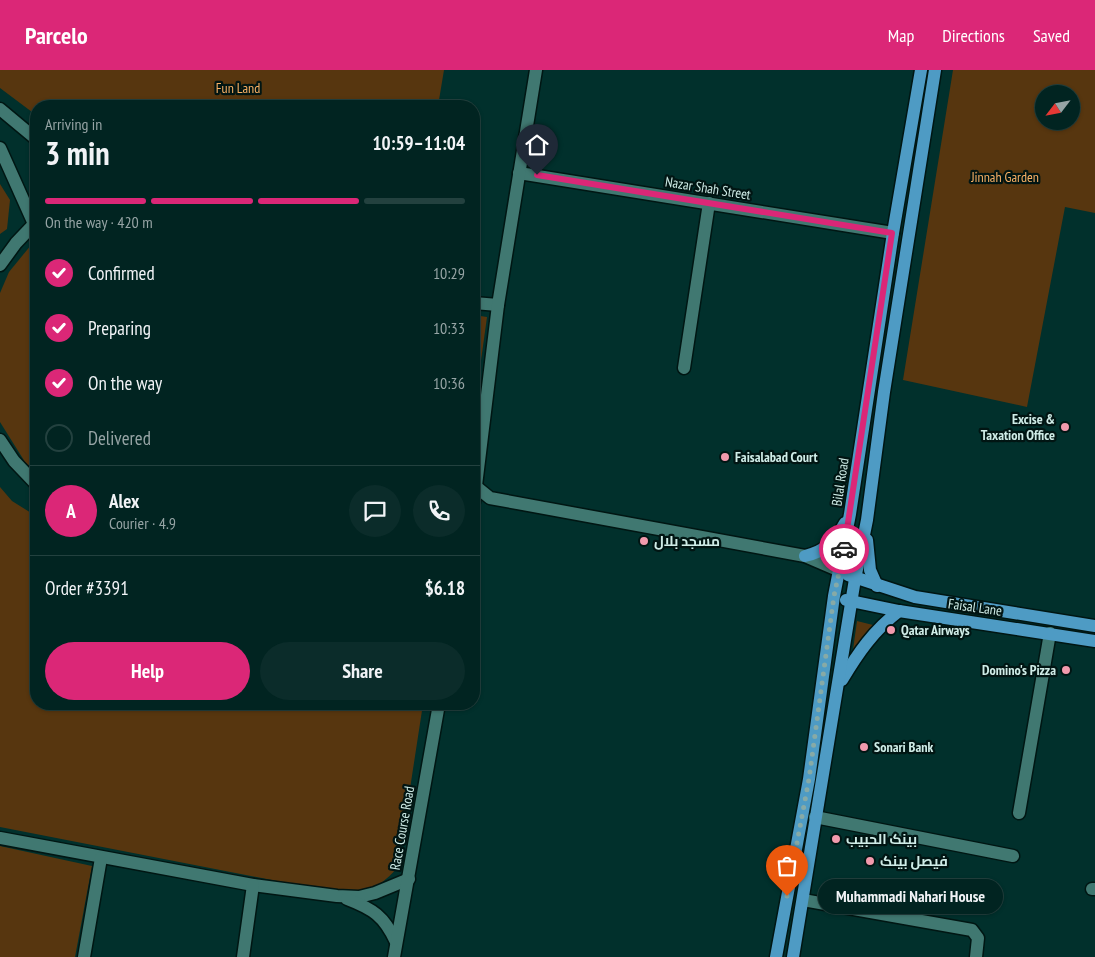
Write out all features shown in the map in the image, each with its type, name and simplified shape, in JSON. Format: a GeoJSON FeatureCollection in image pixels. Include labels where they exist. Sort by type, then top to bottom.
{"type":"FeatureCollection","features":[{"type":"Feature","properties":{"kind":"main road","name":"Bilal Road"},"geometry":{"type":"LineString","coordinates":[[776,957],[809,779],[834,596],[850,514],[892,233],[921,70]]}},
{"type":"Feature","properties":{"kind":"main road"},"geometry":{"type":"LineString","coordinates":[[793,957],[815,817],[839,686],[855,579],[867,520],[884,392],[935,70]]}},
{"type":"Feature","properties":{"kind":"main road"},"geometry":{"type":"LineString","coordinates":[[805,556],[820,552],[829,547],[850,514]]}},
{"type":"Feature","properties":{"kind":"main road"},"geometry":{"type":"LineString","coordinates":[[867,520],[870,570],[877,586]]}},
{"type":"Feature","properties":{"kind":"main road","name":"Faisal Lane"},"geometry":{"type":"LineString","coordinates":[[840,570],[855,579],[915,597],[1095,626]]}},
{"type":"Feature","properties":{"kind":"main road","name":"Faisal Lane"},"geometry":{"type":"LineString","coordinates":[[834,596],[899,612],[1095,641]]}},
{"type":"Feature","properties":{"kind":"main road"},"geometry":{"type":"LineString","coordinates":[[839,686],[869,638],[881,624],[899,612]]}},
{"type":"Feature","properties":{"kind":"street"},"geometry":{"type":"LineString","coordinates":[[480,440],[498,305],[536,70]]}},
{"type":"Feature","properties":{"kind":"street"},"geometry":{"type":"LineString","coordinates":[[0,109],[30,134]]}},
{"type":"Feature","properties":{"kind":"street"},"geometry":{"type":"LineString","coordinates":[[0,148],[30,212]]}},
{"type":"Feature","properties":{"kind":"street","name":"Nazar Shah Street"},"geometry":{"type":"LineString","coordinates":[[519,173],[892,233]]}},
{"type":"Feature","properties":{"kind":"street"},"geometry":{"type":"LineString","coordinates":[[684,368],[710,203]]}},
{"type":"Feature","properties":{"kind":"street"},"geometry":{"type":"LineString","coordinates":[[0,265],[16,243],[30,228]]}},
{"type":"Feature","properties":{"kind":"street"},"geometry":{"type":"LineString","coordinates":[[480,303],[498,305]]}},
{"type":"Feature","properties":{"kind":"street"},"geometry":{"type":"LineString","coordinates":[[0,440],[14,461],[30,478]]}},
{"type":"Feature","properties":{"kind":"street"},"geometry":{"type":"LineString","coordinates":[[480,489],[490,498]]}},
{"type":"Feature","properties":{"kind":"street"},"geometry":{"type":"LineString","coordinates":[[480,501],[490,498],[805,556],[840,570]]}},
{"type":"Feature","properties":{"kind":"street"},"geometry":{"type":"LineString","coordinates":[[1018,813],[1050,633]]}},
{"type":"Feature","properties":{"kind":"street","name":"Race Course Road"},"geometry":{"type":"LineString","coordinates":[[394,957],[438,710]]}},
{"type":"Feature","properties":{"kind":"street"},"geometry":{"type":"LineString","coordinates":[[815,817],[1013,856]]}},
{"type":"Feature","properties":{"kind":"street"},"geometry":{"type":"LineString","coordinates":[[0,838],[253,885],[337,896],[359,897],[375,893],[409,878]]}},
{"type":"Feature","properties":{"kind":"street"},"geometry":{"type":"LineString","coordinates":[[84,957],[100,858]]}},
{"type":"Feature","properties":{"kind":"street"},"geometry":{"type":"LineString","coordinates":[[243,957],[253,885]]}},
{"type":"Feature","properties":{"kind":"street"},"geometry":{"type":"LineString","coordinates":[[337,896],[374,913],[388,924],[396,942]]}},
{"type":"Feature","properties":{"kind":"street"},"geometry":{"type":"LineString","coordinates":[[803,900],[972,930],[978,938],[976,957]]}},
{"type":"Feature","properties":{"kind":"green space","name":"Fun Land"},"geometry":{"type":"Polygon","coordinates":[[[0,70],[444,70],[439,100],[30,100],[30,110],[0,88],[0,70]]]}},
{"type":"Feature","properties":{"kind":"green space","name":"Jinnah Garden"},"geometry":{"type":"Polygon","coordinates":[[[953,70],[1095,70],[1095,213],[1065,207],[1027,407],[903,380],[953,70]]]}},
{"type":"Feature","properties":{"kind":"green space"},"geometry":{"type":"Polygon","coordinates":[[[0,184],[10,200],[7,229],[0,234],[0,184]]]}},
{"type":"Feature","properties":{"kind":"green space"},"geometry":{"type":"Polygon","coordinates":[[[30,246],[30,467],[25,462],[0,422],[0,293],[9,272],[30,246]]]}},
{"type":"Feature","properties":{"kind":"green space"},"geometry":{"type":"Polygon","coordinates":[[[480,316],[487,317],[480,368],[480,316]]]}},
{"type":"Feature","properties":{"kind":"green space"},"geometry":{"type":"Polygon","coordinates":[[[0,487],[12,501],[30,512],[30,710],[422,710],[398,867],[381,883],[364,891],[349,895],[0,827],[0,487]]]}},
{"type":"Feature","properties":{"kind":"green space"},"geometry":{"type":"Polygon","coordinates":[[[857,621],[877,626],[853,650],[857,621]]]}},
{"type":"Feature","properties":{"kind":"green space"},"geometry":{"type":"Polygon","coordinates":[[[0,846],[92,866],[75,957],[0,957],[0,846]]]}},
{"type":"Feature","properties":{"kind":"way so far"},"geometry":{"type":"LineString","coordinates":[[787,896],[809,779],[820,710],[834,596],[844,549]]}},
{"type":"Feature","properties":{"kind":"place","name":"Excise & Taxation Office"},"geometry":{"type":"Point","coordinates":[1065,427]}},
{"type":"Feature","properties":{"kind":"place","name":"Faisalabad Court"},"geometry":{"type":"Point","coordinates":[725,457]}},
{"type":"Feature","properties":{"kind":"place","name":"مسجد بلال"},"geometry":{"type":"Point","coordinates":[644,541]}},
{"type":"Feature","properties":{"kind":"place","name":"Qatar Airways"},"geometry":{"type":"Point","coordinates":[891,630]}},
{"type":"Feature","properties":{"kind":"place","name":"Domino's Pizza"},"geometry":{"type":"Point","coordinates":[1066,670]}},
{"type":"Feature","properties":{"kind":"place","name":"Sonari Bank"},"geometry":{"type":"Point","coordinates":[864,747]}},
{"type":"Feature","properties":{"kind":"place","name":"بينک الحبيب"},"geometry":{"type":"Point","coordinates":[836,839]}},
{"type":"Feature","properties":{"kind":"place","name":"فیصل بینک"},"geometry":{"type":"Point","coordinates":[870,861]}},
{"type":"Feature","properties":{"kind":"place","name":"Muhammadi Nahari House"},"geometry":{"type":"Point","coordinates":[787,896]}},
{"type":"Feature","properties":{"kind":"route"},"geometry":{"type":"LineString","coordinates":[[537,175],[892,233],[861,448],[844,549]]}}]}
